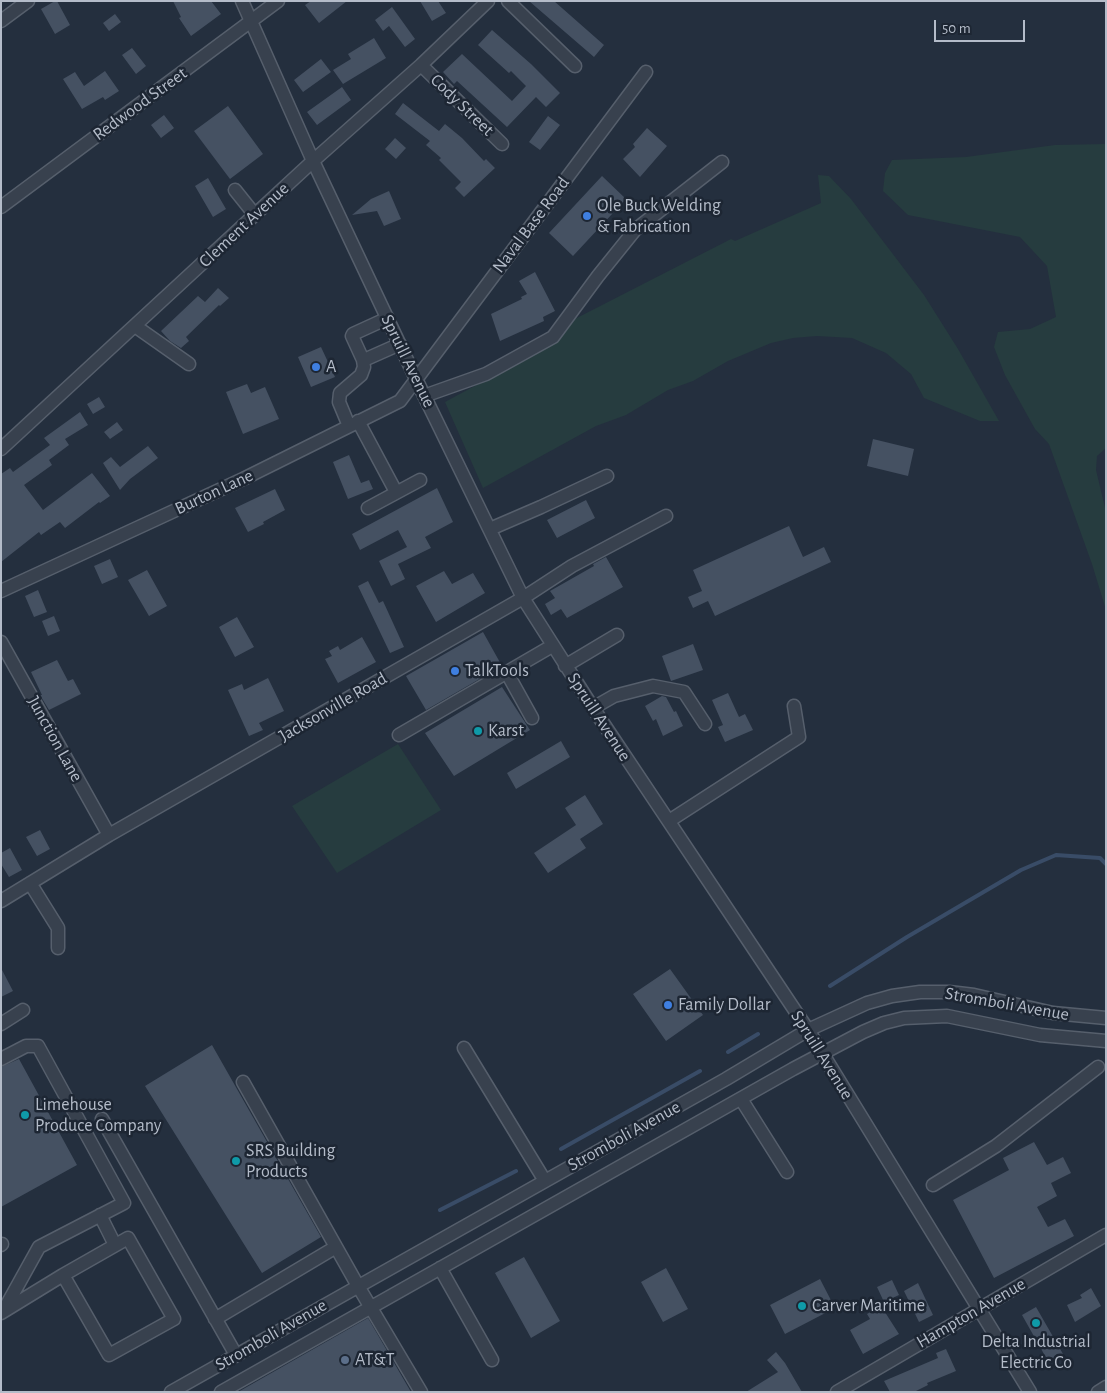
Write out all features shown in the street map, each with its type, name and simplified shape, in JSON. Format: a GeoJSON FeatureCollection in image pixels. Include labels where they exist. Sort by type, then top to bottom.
{"type":"FeatureCollection","features":[{"type":"Feature","properties":{"kind":"street"},"geometry":{"type":"LineString","coordinates":[[1,21],[28,1]]}},
{"type":"Feature","properties":{"kind":"street","name":"Spruill Avenue"},"geometry":{"type":"LineString","coordinates":[[242,1],[313,161],[424,396],[523,598],[565,666],[808,1030],[1030,1392]]}},
{"type":"Feature","properties":{"kind":"street","name":"Redwood Street"},"geometry":{"type":"LineString","coordinates":[[1,207],[278,1]]}},
{"type":"Feature","properties":{"kind":"street","name":"Clement Avenue"},"geometry":{"type":"LineString","coordinates":[[1,449],[313,161],[421,66],[488,1]]}},
{"type":"Feature","properties":{"kind":"street"},"geometry":{"type":"LineString","coordinates":[[508,1],[575,66]]}},
{"type":"Feature","properties":{"kind":"street","name":"Cody Street"},"geometry":{"type":"LineString","coordinates":[[421,66],[502,144]]}},
{"type":"Feature","properties":{"kind":"street","name":"Naval Base Road"},"geometry":{"type":"LineString","coordinates":[[416,379],[646,72]]}},
{"type":"Feature","properties":{"kind":"street"},"geometry":{"type":"LineString","coordinates":[[424,396],[486,374],[553,337],[635,230],[722,162]]}},
{"type":"Feature","properties":{"kind":"street"},"geometry":{"type":"LineString","coordinates":[[235,190],[255,215]]}},
{"type":"Feature","properties":{"kind":"street"},"geometry":{"type":"LineString","coordinates":[[388,318],[353,334],[352,336],[363,360],[364,367],[361,375],[340,393],[339,402],[396,492]]}},
{"type":"Feature","properties":{"kind":"street"},"geometry":{"type":"LineString","coordinates":[[135,326],[189,364]]}},
{"type":"Feature","properties":{"kind":"street"},"geometry":{"type":"LineString","coordinates":[[363,360],[400,344]]}},
{"type":"Feature","properties":{"kind":"street","name":"Burton Lane"},"geometry":{"type":"LineString","coordinates":[[1,591],[243,479],[400,401],[416,379]]}},
{"type":"Feature","properties":{"kind":"street"},"geometry":{"type":"LineString","coordinates":[[490,529],[541,508],[607,476]]}},
{"type":"Feature","properties":{"kind":"street"},"geometry":{"type":"LineString","coordinates":[[368,508],[420,480]]}},
{"type":"Feature","properties":{"kind":"street","name":"Jacksonville Road"},"geometry":{"type":"LineString","coordinates":[[1,901],[109,835],[523,598],[572,566],[666,516]]}},
{"type":"Feature","properties":{"kind":"street"},"geometry":{"type":"LineString","coordinates":[[565,666],[617,634]]}},
{"type":"Feature","properties":{"kind":"street","name":"Junction Lane"},"geometry":{"type":"LineString","coordinates":[[1,642],[109,835]]}},
{"type":"Feature","properties":{"kind":"street"},"geometry":{"type":"LineString","coordinates":[[399,735],[552,646]]}},
{"type":"Feature","properties":{"kind":"street"},"geometry":{"type":"LineString","coordinates":[[507,672],[532,718]]}},
{"type":"Feature","properties":{"kind":"street"},"geometry":{"type":"LineString","coordinates":[[593,708],[614,696],[653,686],[684,692],[705,724]]}},
{"type":"Feature","properties":{"kind":"street"},"geometry":{"type":"LineString","coordinates":[[669,821],[799,737],[794,706]]}},
{"type":"Feature","properties":{"kind":"street"},"geometry":{"type":"LineString","coordinates":[[30,883],[58,928],[58,948]]}},
{"type":"Feature","properties":{"kind":"street","name":"Stromboli Avenue"},"geometry":{"type":"LineString","coordinates":[[171,1392],[726,1079],[808,1030],[867,1003],[892,996],[920,992],[949,992],[974,995],[1053,1013],[1106,1018]]}},
{"type":"Feature","properties":{"kind":"street"},"geometry":{"type":"LineString","coordinates":[[1,1024],[23,1010]]}},
{"type":"Feature","properties":{"kind":"street","name":"Stromboli Avenue"},"geometry":{"type":"LineString","coordinates":[[221,1392],[821,1054],[884,1023],[904,1018],[947,1016],[1058,1037],[1106,1041]]}},
{"type":"Feature","properties":{"kind":"street"},"geometry":{"type":"LineString","coordinates":[[1,1059],[26,1046],[38,1046],[124,1202],[39,1247],[2,1312]]}},
{"type":"Feature","properties":{"kind":"street"},"geometry":{"type":"LineString","coordinates":[[464,1048],[545,1181]]}},
{"type":"Feature","properties":{"kind":"street"},"geometry":{"type":"LineString","coordinates":[[933,1185],[996,1146],[1098,1067]]}},
{"type":"Feature","properties":{"kind":"street"},"geometry":{"type":"LineString","coordinates":[[243,1082],[358,1286],[421,1392]]}},
{"type":"Feature","properties":{"kind":"street"},"geometry":{"type":"LineString","coordinates":[[742,1099],[787,1172]]}},
{"type":"Feature","properties":{"kind":"street"},"geometry":{"type":"LineString","coordinates":[[102,1119],[236,1355]]}},
{"type":"Feature","properties":{"kind":"street"},"geometry":{"type":"LineString","coordinates":[[100,1215],[116,1245]]}},
{"type":"Feature","properties":{"kind":"street","name":"Hampton Avenue"},"geometry":{"type":"LineString","coordinates":[[837,1392],[1106,1235]]}},
{"type":"Feature","properties":{"kind":"street"},"geometry":{"type":"LineString","coordinates":[[2,1312],[63,1275],[128,1238],[174,1319],[109,1355],[63,1275]]}},
{"type":"Feature","properties":{"kind":"street"},"geometry":{"type":"LineString","coordinates":[[215,1319],[336,1247]]}},
{"type":"Feature","properties":{"kind":"street"},"geometry":{"type":"LineString","coordinates":[[440,1268],[492,1360]]}},
{"type":"Feature","properties":{"kind":"street"},"geometry":{"type":"LineString","coordinates":[[1098,1392],[1106,1387]]}},
{"type":"Feature","properties":{"kind":"green space"},"geometry":{"type":"Polygon","coordinates":[[[1106,144],[1106,448],[1097,456],[1096,470],[1106,512],[1106,610],[1092,564],[1049,444],[1035,429],[1005,375],[994,347],[998,332],[1030,329],[1056,317],[1047,266],[1020,237],[908,215],[883,191],[885,173],[892,160],[966,157],[1055,145],[1106,144]]]}},
{"type":"Feature","properties":{"kind":"green space"},"geometry":{"type":"Polygon","coordinates":[[[818,175],[829,176],[851,199],[924,295],[958,349],[999,421],[980,421],[924,398],[911,374],[886,353],[852,338],[817,336],[793,338],[771,343],[728,361],[693,381],[668,390],[626,415],[596,426],[483,488],[445,402],[558,341],[569,322],[731,239],[735,241],[821,203],[818,175]]]}},
{"type":"Feature","properties":{"kind":"green space"},"geometry":{"type":"Polygon","coordinates":[[[398,744],[441,810],[337,873],[292,806],[398,744]]]}},
{"type":"Feature","properties":{"kind":"building"},"geometry":{"type":"Polygon","coordinates":[[[57,1],[70,25],[55,34],[41,9],[57,1]]]}},
{"type":"Feature","properties":{"kind":"building"},"geometry":{"type":"Polygon","coordinates":[[[173,1],[211,1],[221,14],[191,36],[179,18],[181,17],[173,1]]]}},
{"type":"Feature","properties":{"kind":"building"},"geometry":{"type":"Polygon","coordinates":[[[311,1],[347,1],[319,23],[305,5],[311,1]]]}},
{"type":"Feature","properties":{"kind":"building"},"geometry":{"type":"Polygon","coordinates":[[[420,1],[438,1],[446,13],[432,21],[420,1]]]}},
{"type":"Feature","properties":{"kind":"building"},"geometry":{"type":"Polygon","coordinates":[[[529,1],[554,1],[604,45],[594,57],[529,1]]]}},
{"type":"Feature","properties":{"kind":"building"},"geometry":{"type":"Polygon","coordinates":[[[392,7],[415,39],[405,47],[389,26],[383,31],[375,20],[392,7]]]}},
{"type":"Feature","properties":{"kind":"building"},"geometry":{"type":"Polygon","coordinates":[[[115,14],[121,22],[109,31],[103,23],[115,14]]]}},
{"type":"Feature","properties":{"kind":"building"},"geometry":{"type":"Polygon","coordinates":[[[492,30],[531,64],[560,93],[546,107],[536,97],[507,127],[457,81],[454,84],[443,72],[462,54],[512,101],[526,86],[511,71],[509,73],[478,45],[492,30]]]}},
{"type":"Feature","properties":{"kind":"building"},"geometry":{"type":"Polygon","coordinates":[[[374,38],[386,58],[343,84],[333,70],[351,59],[348,54],[374,38]]]}},
{"type":"Feature","properties":{"kind":"building"},"geometry":{"type":"Polygon","coordinates":[[[132,48],[146,66],[136,74],[122,55],[132,48]]]}},
{"type":"Feature","properties":{"kind":"building"},"geometry":{"type":"Polygon","coordinates":[[[321,59],[331,72],[303,92],[294,80],[321,59]]]}},
{"type":"Feature","properties":{"kind":"building"},"geometry":{"type":"Polygon","coordinates":[[[105,71],[119,91],[105,100],[103,97],[82,109],[63,79],[75,72],[84,86],[105,71]]]}},
{"type":"Feature","properties":{"kind":"building"},"geometry":{"type":"Polygon","coordinates":[[[342,87],[351,100],[317,125],[307,112],[342,87]]]}},
{"type":"Feature","properties":{"kind":"building"},"geometry":{"type":"Polygon","coordinates":[[[403,103],[439,131],[445,124],[462,138],[484,161],[486,159],[495,168],[464,197],[455,188],[461,182],[439,160],[441,158],[426,145],[430,141],[395,114],[403,103]]]}},
{"type":"Feature","properties":{"kind":"building"},"geometry":{"type":"Polygon","coordinates":[[[228,106],[263,154],[230,179],[194,131],[228,106]]]}},
{"type":"Feature","properties":{"kind":"building"},"geometry":{"type":"Polygon","coordinates":[[[164,115],[174,128],[161,138],[151,125],[164,115]]]}},
{"type":"Feature","properties":{"kind":"building"},"geometry":{"type":"Polygon","coordinates":[[[548,116],[560,125],[540,150],[529,142],[548,116]]]}},
{"type":"Feature","properties":{"kind":"building"},"geometry":{"type":"Polygon","coordinates":[[[647,128],[667,146],[640,177],[623,159],[635,147],[633,144],[647,128]]]}},
{"type":"Feature","properties":{"kind":"building"},"geometry":{"type":"Polygon","coordinates":[[[395,138],[406,148],[396,159],[385,149],[395,138]]]}},
{"type":"Feature","properties":{"kind":"building","name":"Ole Buck Welding & Fabrication"},"geometry":{"type":"Polygon","coordinates":[[[602,176],[626,199],[573,256],[549,233],[602,176]]]}},
{"type":"Feature","properties":{"kind":"building"},"geometry":{"type":"Polygon","coordinates":[[[208,178],[226,209],[213,217],[195,186],[208,178]]]}},
{"type":"Feature","properties":{"kind":"building"},"geometry":{"type":"Polygon","coordinates":[[[389,191],[401,219],[384,226],[377,211],[352,215],[371,199],[389,191]]]}},
{"type":"Feature","properties":{"kind":"building"},"geometry":{"type":"Polygon","coordinates":[[[535,272],[555,311],[543,317],[544,321],[500,341],[491,314],[522,299],[521,297],[527,294],[519,281],[535,272]]]}},
{"type":"Feature","properties":{"kind":"building"},"geometry":{"type":"Polygon","coordinates":[[[218,288],[229,298],[219,305],[186,337],[189,341],[181,348],[170,341],[161,331],[198,296],[205,302],[218,288]]]}},
{"type":"Feature","properties":{"kind":"building","name":"A"},"geometry":{"type":"Polygon","coordinates":[[[321,347],[335,377],[311,387],[298,357],[321,347]]]}},
{"type":"Feature","properties":{"kind":"building"},"geometry":{"type":"Polygon","coordinates":[[[247,384],[251,393],[265,387],[279,419],[243,434],[226,392],[247,384]]]}},
{"type":"Feature","properties":{"kind":"building"},"geometry":{"type":"Polygon","coordinates":[[[99,397],[105,407],[93,414],[87,404],[99,397]]]}},
{"type":"Feature","properties":{"kind":"building"},"geometry":{"type":"Polygon","coordinates":[[[80,412],[88,425],[65,439],[69,445],[49,460],[52,465],[24,485],[43,510],[92,473],[110,496],[65,528],[60,522],[41,535],[39,532],[1,562],[1,474],[10,468],[13,472],[50,445],[44,438],[80,412]]]}},
{"type":"Feature","properties":{"kind":"building"},"geometry":{"type":"Polygon","coordinates":[[[117,422],[123,430],[110,439],[104,432],[117,422]]]}},
{"type":"Feature","properties":{"kind":"building"},"geometry":{"type":"Polygon","coordinates":[[[873,439],[914,449],[908,476],[867,466],[873,439]]]}},
{"type":"Feature","properties":{"kind":"building"},"geometry":{"type":"Polygon","coordinates":[[[148,446],[158,458],[130,479],[120,490],[103,463],[111,457],[120,467],[148,446]]]}},
{"type":"Feature","properties":{"kind":"building"},"geometry":{"type":"Polygon","coordinates":[[[349,455],[361,483],[369,480],[373,489],[348,499],[333,462],[349,455]]]}},
{"type":"Feature","properties":{"kind":"building"},"geometry":{"type":"Polygon","coordinates":[[[437,488],[453,522],[425,537],[431,548],[398,564],[405,579],[391,586],[379,561],[407,547],[398,530],[360,550],[352,534],[437,488]]]}},
{"type":"Feature","properties":{"kind":"building"},"geometry":{"type":"Polygon","coordinates":[[[275,489],[285,510],[248,532],[235,508],[275,489]]]}},
{"type":"Feature","properties":{"kind":"building"},"geometry":{"type":"Polygon","coordinates":[[[586,500],[595,518],[557,538],[547,520],[586,500]]]}},
{"type":"Feature","properties":{"kind":"building"},"geometry":{"type":"Polygon","coordinates":[[[789,526],[803,557],[824,547],[831,562],[715,616],[708,601],[693,608],[688,597],[702,591],[693,570],[789,526]]]}},
{"type":"Feature","properties":{"kind":"building"},"geometry":{"type":"Polygon","coordinates":[[[606,557],[623,587],[567,618],[561,609],[551,615],[545,604],[555,598],[550,591],[606,557]]]}},
{"type":"Feature","properties":{"kind":"building"},"geometry":{"type":"Polygon","coordinates":[[[110,559],[118,577],[102,584],[94,566],[110,559]]]}},
{"type":"Feature","properties":{"kind":"building"},"geometry":{"type":"Polygon","coordinates":[[[147,570],[167,606],[149,616],[128,580],[147,570]]]}},
{"type":"Feature","properties":{"kind":"building"},"geometry":{"type":"Polygon","coordinates":[[[444,571],[452,584],[473,573],[485,593],[436,622],[416,586],[444,571]]]}},
{"type":"Feature","properties":{"kind":"building"},"geometry":{"type":"Polygon","coordinates":[[[368,581],[379,603],[383,601],[404,647],[390,653],[358,586],[368,581]]]}},
{"type":"Feature","properties":{"kind":"building"},"geometry":{"type":"Polygon","coordinates":[[[38,590],[47,612],[34,617],[25,596],[38,590]]]}},
{"type":"Feature","properties":{"kind":"building"},"geometry":{"type":"Polygon","coordinates":[[[54,616],[60,631],[48,636],[42,621],[54,616]]]}},
{"type":"Feature","properties":{"kind":"building"},"geometry":{"type":"Polygon","coordinates":[[[237,617],[254,647],[235,657],[219,627],[237,617]]]}},
{"type":"Feature","properties":{"kind":"building","name":"TalkTools"},"geometry":{"type":"Polygon","coordinates":[[[483,632],[502,666],[426,710],[406,676],[483,632]]]}},
{"type":"Feature","properties":{"kind":"building"},"geometry":{"type":"Polygon","coordinates":[[[362,637],[376,662],[338,683],[325,659],[332,656],[329,651],[338,646],[340,650],[362,637]]]}},
{"type":"Feature","properties":{"kind":"building"},"geometry":{"type":"Polygon","coordinates":[[[693,644],[703,670],[671,681],[662,656],[693,644]]]}},
{"type":"Feature","properties":{"kind":"building"},"geometry":{"type":"Polygon","coordinates":[[[57,660],[68,681],[73,679],[81,694],[49,710],[40,695],[42,695],[31,672],[57,660]]]}},
{"type":"Feature","properties":{"kind":"building"},"geometry":{"type":"Polygon","coordinates":[[[268,678],[284,711],[259,723],[263,730],[249,736],[228,690],[242,684],[244,690],[268,678]]]}},
{"type":"Feature","properties":{"kind":"building","name":"Karst"},"geometry":{"type":"Polygon","coordinates":[[[502,687],[530,730],[454,776],[425,733],[502,687]]]}},
{"type":"Feature","properties":{"kind":"building"},"geometry":{"type":"Polygon","coordinates":[[[728,693],[739,717],[745,714],[753,730],[725,742],[718,727],[723,725],[712,700],[728,693]]]}},
{"type":"Feature","properties":{"kind":"building"},"geometry":{"type":"Polygon","coordinates":[[[662,696],[666,697],[674,712],[676,711],[683,726],[663,736],[656,719],[653,721],[645,706],[662,696]]]}},
{"type":"Feature","properties":{"kind":"building"},"geometry":{"type":"Polygon","coordinates":[[[561,741],[570,757],[516,789],[507,773],[561,741]]]}},
{"type":"Feature","properties":{"kind":"building"},"geometry":{"type":"Polygon","coordinates":[[[585,795],[603,824],[580,839],[586,848],[548,873],[534,853],[576,825],[565,808],[585,795]]]}},
{"type":"Feature","properties":{"kind":"building"},"geometry":{"type":"Polygon","coordinates":[[[40,830],[50,849],[37,856],[26,837],[40,830]]]}},
{"type":"Feature","properties":{"kind":"building"},"geometry":{"type":"Polygon","coordinates":[[[10,848],[22,870],[9,877],[1,864],[1,853],[10,848]]]}},
{"type":"Feature","properties":{"kind":"building"},"geometry":{"type":"Polygon","coordinates":[[[1,968],[13,991],[1,997],[1,968]]]}},
{"type":"Feature","properties":{"kind":"building","name":"Family Dollar"},"geometry":{"type":"Polygon","coordinates":[[[670,969],[703,1015],[666,1041],[633,994],[670,969]]]}},
{"type":"Feature","properties":{"kind":"building","name":"SRS Building Products"},"geometry":{"type":"Polygon","coordinates":[[[212,1045],[321,1237],[262,1273],[145,1086],[212,1045]]]}},
{"type":"Feature","properties":{"kind":"building","name":"Limehouse Produce Company"},"geometry":{"type":"Polygon","coordinates":[[[19,1059],[77,1165],[1,1207],[1,1067],[19,1059]]]}},
{"type":"Feature","properties":{"kind":"building"},"geometry":{"type":"Polygon","coordinates":[[[1034,1142],[1047,1165],[1063,1157],[1071,1173],[1051,1183],[1057,1196],[1037,1207],[1048,1227],[1065,1219],[1074,1236],[994,1278],[953,1200],[1009,1170],[1003,1158],[1034,1142]]]}},
{"type":"Feature","properties":{"kind":"building"},"geometry":{"type":"Polygon","coordinates":[[[524,1257],[560,1321],[531,1338],[495,1273],[524,1257]]]}},
{"type":"Feature","properties":{"kind":"building"},"geometry":{"type":"Polygon","coordinates":[[[666,1268],[688,1309],[663,1322],[641,1282],[666,1268]]]}},
{"type":"Feature","properties":{"kind":"building","name":"Carver Maritime"},"geometry":{"type":"Polygon","coordinates":[[[820,1279],[835,1308],[785,1334],[770,1305],[820,1279]]]}},
{"type":"Feature","properties":{"kind":"building"},"geometry":{"type":"Polygon","coordinates":[[[892,1280],[899,1295],[884,1302],[877,1287],[892,1280]]]}},
{"type":"Feature","properties":{"kind":"building"},"geometry":{"type":"Polygon","coordinates":[[[918,1283],[933,1315],[919,1322],[904,1291],[918,1283]]]}},
{"type":"Feature","properties":{"kind":"building"},"geometry":{"type":"Polygon","coordinates":[[[1091,1288],[1101,1306],[1075,1322],[1067,1305],[1082,1298],[1080,1295],[1091,1288]]]}},
{"type":"Feature","properties":{"kind":"building"},"geometry":{"type":"Polygon","coordinates":[[[881,1306],[899,1334],[863,1354],[850,1330],[870,1319],[867,1314],[881,1306]]]}},
{"type":"Feature","properties":{"kind":"building"},"geometry":{"type":"Polygon","coordinates":[[[1036,1307],[1063,1354],[1049,1363],[1022,1315],[1036,1307]]]}},
{"type":"Feature","properties":{"kind":"building","name":"AT&T"},"geometry":{"type":"Polygon","coordinates":[[[368,1318],[411,1392],[238,1392],[368,1318]]]}},
{"type":"Feature","properties":{"kind":"building"},"geometry":{"type":"Polygon","coordinates":[[[946,1349],[956,1371],[927,1383],[928,1385],[914,1392],[890,1392],[884,1381],[938,1358],[936,1353],[946,1349]]]}},
{"type":"Feature","properties":{"kind":"building"},"geometry":{"type":"Polygon","coordinates":[[[776,1352],[785,1363],[802,1392],[746,1392],[778,1372],[767,1360],[776,1352]]]}},
{"type":"Feature","properties":{"kind":"waterway"},"geometry":{"type":"LineString","coordinates":[[830,986],[907,937],[1021,870],[1056,855],[1100,858],[1106,864]]}},
{"type":"Feature","properties":{"kind":"waterway"},"geometry":{"type":"LineString","coordinates":[[728,1052],[758,1034]]}},
{"type":"Feature","properties":{"kind":"waterway"},"geometry":{"type":"LineString","coordinates":[[561,1149],[700,1071]]}},
{"type":"Feature","properties":{"kind":"waterway"},"geometry":{"type":"LineString","coordinates":[[440,1210],[516,1171]]}},
{"type":"Feature","properties":{"kind":"place","name":"Ole Buck Welding & Fabrication"},"geometry":{"type":"Point","coordinates":[587,216]}},
{"type":"Feature","properties":{"kind":"place","name":"A"},"geometry":{"type":"Point","coordinates":[316,367]}},
{"type":"Feature","properties":{"kind":"place","name":"TalkTools"},"geometry":{"type":"Point","coordinates":[455,671]}},
{"type":"Feature","properties":{"kind":"place","name":"Karst"},"geometry":{"type":"Point","coordinates":[478,731]}},
{"type":"Feature","properties":{"kind":"place","name":"Family Dollar"},"geometry":{"type":"Point","coordinates":[668,1005]}},
{"type":"Feature","properties":{"kind":"place","name":"Limehouse Produce Company"},"geometry":{"type":"Point","coordinates":[25,1115]}},
{"type":"Feature","properties":{"kind":"place","name":"SRS Building Products"},"geometry":{"type":"Point","coordinates":[236,1161]}},
{"type":"Feature","properties":{"kind":"place","name":"Carver Maritime"},"geometry":{"type":"Point","coordinates":[802,1306]}},
{"type":"Feature","properties":{"kind":"place","name":"Delta Industrial Electric Co"},"geometry":{"type":"Point","coordinates":[1036,1323]}},
{"type":"Feature","properties":{"kind":"place","name":"AT&T"},"geometry":{"type":"Point","coordinates":[345,1360]}}]}
